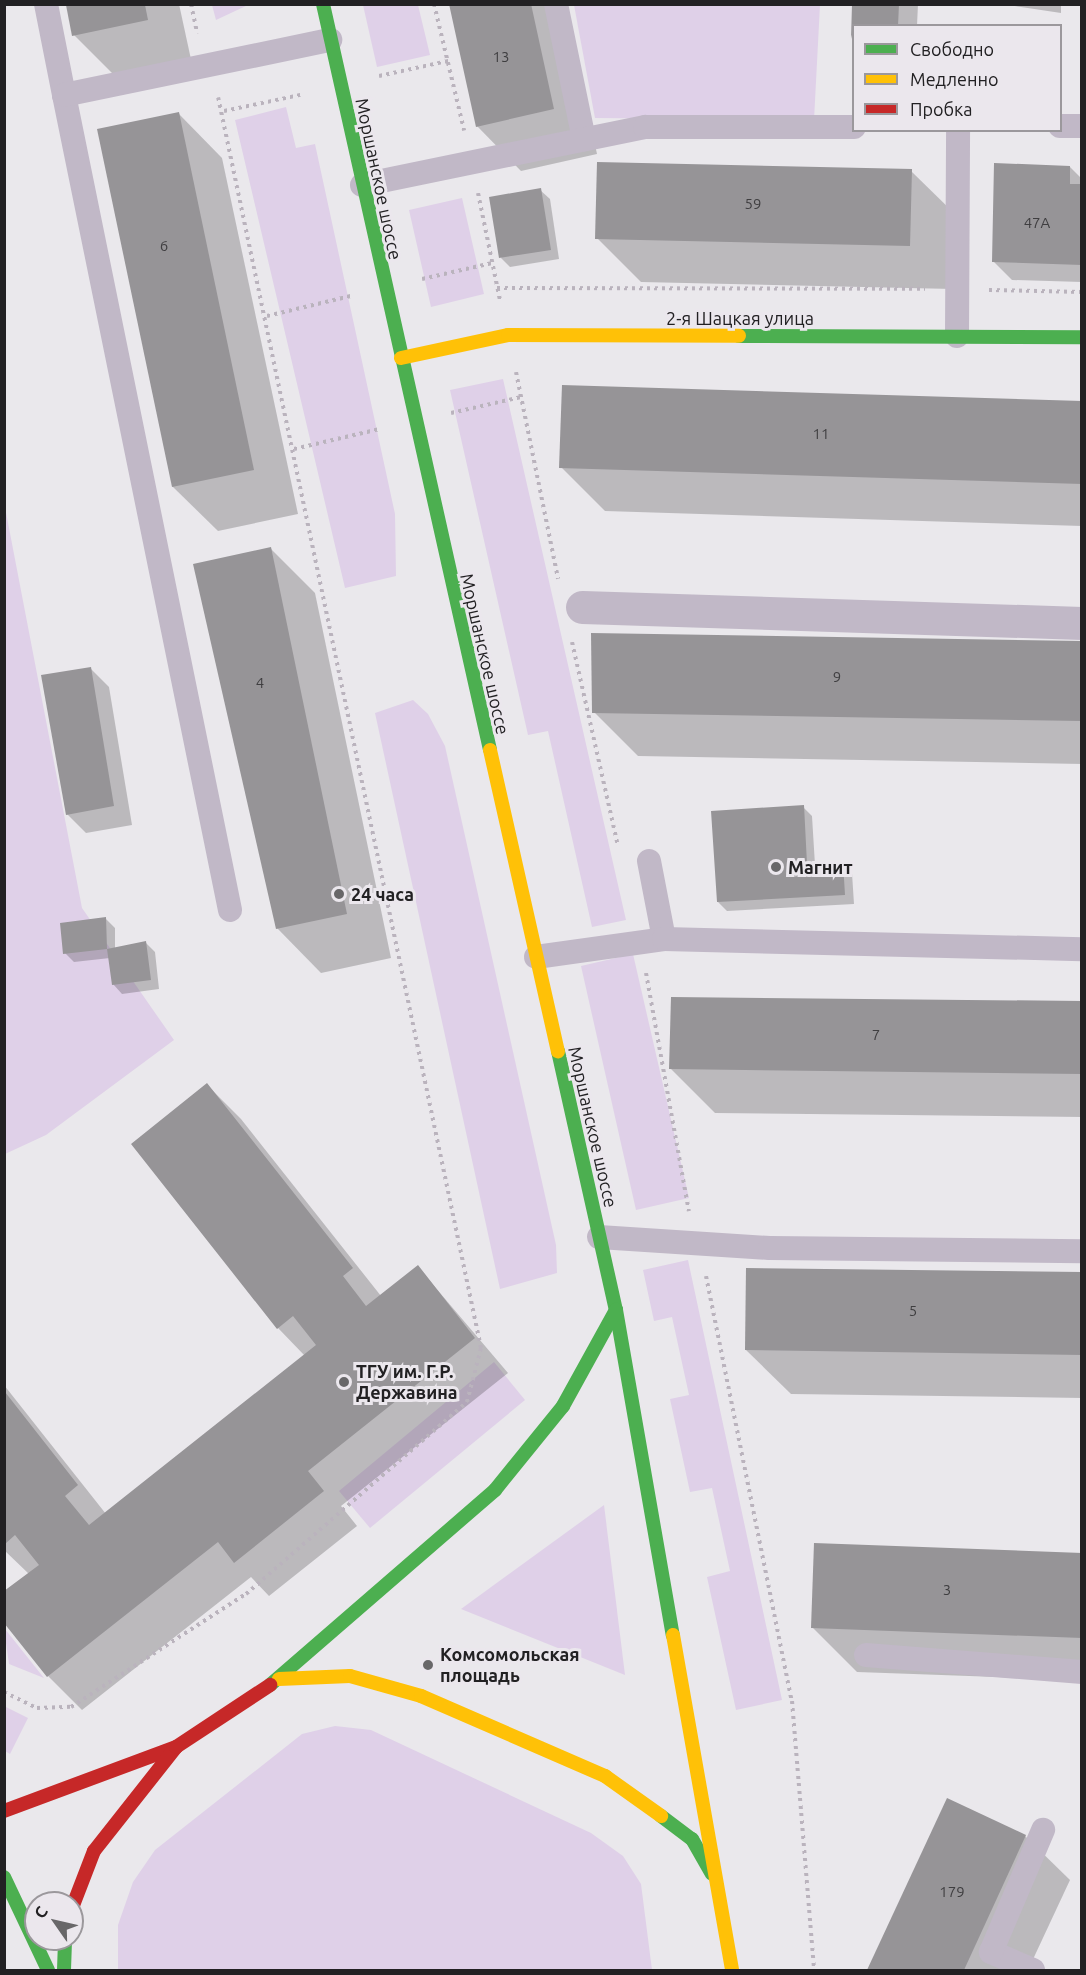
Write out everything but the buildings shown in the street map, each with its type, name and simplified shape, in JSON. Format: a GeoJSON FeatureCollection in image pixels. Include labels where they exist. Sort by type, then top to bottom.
{"type":"FeatureCollection","features":[{"type":"Feature","properties":{"kind":"main road","name":"Моршанское шоссе"},"geometry":{"type":"LineString","coordinates":[[323,4],[616,1310],[722,1891],[732,1971]]}},
{"type":"Feature","properties":{"kind":"main road","name":"2-я Шацкая улица"},"geometry":{"type":"LineString","coordinates":[[401,358],[508,335],[1082,337]]}},
{"type":"Feature","properties":{"kind":"main road"},"geometry":{"type":"LineString","coordinates":[[4,1811],[176,1747],[279,1678],[495,1490],[563,1406],[616,1310]]}},
{"type":"Feature","properties":{"kind":"main road"},"geometry":{"type":"LineString","coordinates":[[279,1678],[350,1676],[421,1696],[605,1776],[692,1839],[722,1891]]}},
{"type":"Feature","properties":{"kind":"main road"},"geometry":{"type":"LineString","coordinates":[[79,1891],[94,1851],[176,1747]]}},
{"type":"Feature","properties":{"kind":"main road"},"geometry":{"type":"LineString","coordinates":[[4,1878],[48,1971]]}},
{"type":"Feature","properties":{"kind":"main road"},"geometry":{"type":"LineString","coordinates":[[64,1971],[65,1951]]}},
{"type":"Feature","properties":{"kind":"street"},"geometry":{"type":"LineString","coordinates":[[582,607],[1082,623]]}},
{"type":"Feature","properties":{"kind":"lane"},"geometry":{"type":"LineString","coordinates":[[46,4],[230,910]]}},
{"type":"Feature","properties":{"kind":"lane"},"geometry":{"type":"LineString","coordinates":[[556,4],[584,140]]}},
{"type":"Feature","properties":{"kind":"lane"},"geometry":{"type":"LineString","coordinates":[[64,95],[205,68],[330,40]]}},
{"type":"Feature","properties":{"kind":"lane"},"geometry":{"type":"LineString","coordinates":[[1062,126],[1082,126]]}},
{"type":"Feature","properties":{"kind":"lane"},"geometry":{"type":"LineString","coordinates":[[362,185],[645,127],[852,127]]}},
{"type":"Feature","properties":{"kind":"lane"},"geometry":{"type":"LineString","coordinates":[[957,336],[958,132]]}},
{"type":"Feature","properties":{"kind":"lane"},"geometry":{"type":"LineString","coordinates":[[649,861],[664,939]]}},
{"type":"Feature","properties":{"kind":"lane"},"geometry":{"type":"LineString","coordinates":[[536,957],[664,939],[1082,949]]}},
{"type":"Feature","properties":{"kind":"lane"},"geometry":{"type":"LineString","coordinates":[[599,1236],[771,1248],[1082,1251]]}},
{"type":"Feature","properties":{"kind":"lane"},"geometry":{"type":"LineString","coordinates":[[866,1655],[1082,1672]]}},
{"type":"Feature","properties":{"kind":"lane"},"geometry":{"type":"LineString","coordinates":[[1033,1971],[991,1952],[1043,1830]]}},
{"type":"Feature","properties":{"kind":"path"},"geometry":{"type":"LineString","coordinates":[[4,1692],[38,1708],[71,1707],[246,1594],[467,1402],[481,1348],[224,111],[205,68],[191,4]]}},
{"type":"Feature","properties":{"kind":"path"},"geometry":{"type":"LineString","coordinates":[[379,76],[448,60]]}},
{"type":"Feature","properties":{"kind":"path"},"geometry":{"type":"LineString","coordinates":[[224,111],[300,95]]}},
{"type":"Feature","properties":{"kind":"path"},"geometry":{"type":"LineString","coordinates":[[497,288],[957,289],[1082,292]]}},
{"type":"Feature","properties":{"kind":"path"},"geometry":{"type":"LineString","coordinates":[[792,1701],[814,1971]]}},
{"type":"Feature","properties":{"kind":"shaded area"},"geometry":{"type":"Polygon","coordinates":[[[212,4],[248,5],[216,20],[212,4]]]}},
{"type":"Feature","properties":{"kind":"shaded area"},"geometry":{"type":"Polygon","coordinates":[[[363,5],[418,5],[430,55],[377,67],[363,5]]]}},
{"type":"Feature","properties":{"kind":"shaded area"},"geometry":{"type":"Polygon","coordinates":[[[574,5],[820,5],[814,120],[595,118],[574,5]]]}},
{"type":"Feature","properties":{"kind":"shaded area"},"geometry":{"type":"Polygon","coordinates":[[[286,107],[296,148],[315,144],[395,514],[396,576],[345,588],[235,120],[286,107]]]}},
{"type":"Feature","properties":{"kind":"shaded area"},"geometry":{"type":"Polygon","coordinates":[[[462,198],[484,294],[431,307],[409,210],[462,198]]]}},
{"type":"Feature","properties":{"kind":"shaded area"},"geometry":{"type":"Polygon","coordinates":[[[503,379],[626,920],[592,927],[548,731],[528,735],[450,390],[503,379]]]}},
{"type":"Feature","properties":{"kind":"shaded area"},"geometry":{"type":"Polygon","coordinates":[[[4,502],[82,908],[174,1040],[46,1135],[5,1154],[4,502]]]}},
{"type":"Feature","properties":{"kind":"shaded area"},"geometry":{"type":"Polygon","coordinates":[[[413,700],[428,714],[445,746],[556,1245],[557,1273],[500,1289],[375,713],[413,700]]]}},
{"type":"Feature","properties":{"kind":"shaded area"},"geometry":{"type":"Polygon","coordinates":[[[633,954],[689,1198],[636,1210],[581,966],[633,954]]]}},
{"type":"Feature","properties":{"kind":"shaded area"},"geometry":{"type":"Polygon","coordinates":[[[688,1260],[782,1700],[736,1710],[707,1577],[730,1571],[712,1488],[690,1492],[670,1399],[689,1395],[672,1317],[654,1321],[643,1270],[688,1260]]]}},
{"type":"Feature","properties":{"kind":"shaded area"},"geometry":{"type":"Polygon","coordinates":[[[494,1362],[525,1400],[370,1528],[339,1491],[494,1362]]]}},
{"type":"Feature","properties":{"kind":"shaded area"},"geometry":{"type":"Polygon","coordinates":[[[604,1505],[625,1675],[461,1609],[604,1505]]]}},
{"type":"Feature","properties":{"kind":"shaded area"},"geometry":{"type":"Polygon","coordinates":[[[5,1629],[44,1678],[9,1664],[5,1629]]]}},
{"type":"Feature","properties":{"kind":"shaded area"},"geometry":{"type":"Polygon","coordinates":[[[4,1706],[28,1718],[10,1754],[5,1751],[4,1706]]]}},
{"type":"Feature","properties":{"kind":"shaded area"},"geometry":{"type":"Polygon","coordinates":[[[335,1726],[371,1730],[591,1833],[623,1856],[641,1884],[652,1970],[118,1970],[118,1925],[133,1882],[155,1850],[302,1734],[335,1726]]]}},
{"type":"Feature","properties":{"kind":"traffic: fast"},"geometry":{"type":"LineString","coordinates":[[323,4],[490,750]]}},
{"type":"Feature","properties":{"kind":"traffic: fast"},"geometry":{"type":"LineString","coordinates":[[739,336],[1082,337]]}},
{"type":"Feature","properties":{"kind":"traffic: fast"},"geometry":{"type":"LineString","coordinates":[[558,1051],[616,1310],[673,1635]]}},
{"type":"Feature","properties":{"kind":"traffic: fast"},"geometry":{"type":"LineString","coordinates":[[270,1685],[495,1490],[563,1406],[616,1310]]}},
{"type":"Feature","properties":{"kind":"traffic: fast"},"geometry":{"type":"LineString","coordinates":[[661,1816],[692,1839],[712,1874]]}},
{"type":"Feature","properties":{"kind":"traffic: fast"},"geometry":{"type":"LineString","coordinates":[[4,1877],[48,1970]]}},
{"type":"Feature","properties":{"kind":"traffic: fast"},"geometry":{"type":"LineString","coordinates":[[64,1970],[65,1951]]}},
{"type":"Feature","properties":{"kind":"traffic: slow"},"geometry":{"type":"LineString","coordinates":[[401,358],[508,335],[739,336]]}},
{"type":"Feature","properties":{"kind":"traffic: slow"},"geometry":{"type":"LineString","coordinates":[[490,750],[558,1051]]}},
{"type":"Feature","properties":{"kind":"traffic: slow"},"geometry":{"type":"LineString","coordinates":[[673,1635],[732,1970]]}},
{"type":"Feature","properties":{"kind":"traffic: slow"},"geometry":{"type":"LineString","coordinates":[[279,1679],[350,1676],[421,1696],[605,1776],[661,1816]]}},
{"type":"Feature","properties":{"kind":"traffic: jam"},"geometry":{"type":"LineString","coordinates":[[79,1891],[94,1851],[176,1747],[270,1685]]}},
{"type":"Feature","properties":{"kind":"traffic: jam"},"geometry":{"type":"LineString","coordinates":[[4,1811],[176,1747]]}},
{"type":"Feature","properties":{"kind":"place","name":"Магнит"},"geometry":{"type":"Point","coordinates":[776,867]}},
{"type":"Feature","properties":{"kind":"place","name":"24 часа"},"geometry":{"type":"Point","coordinates":[339,894]}},
{"type":"Feature","properties":{"kind":"place","name":"ТГУ им. Г.Р. Державина"},"geometry":{"type":"Point","coordinates":[344,1382]}},
{"type":"Feature","properties":{"kind":"place","name":"Комсомольская площадь"},"geometry":{"type":"Point","coordinates":[428,1665]}}]}
